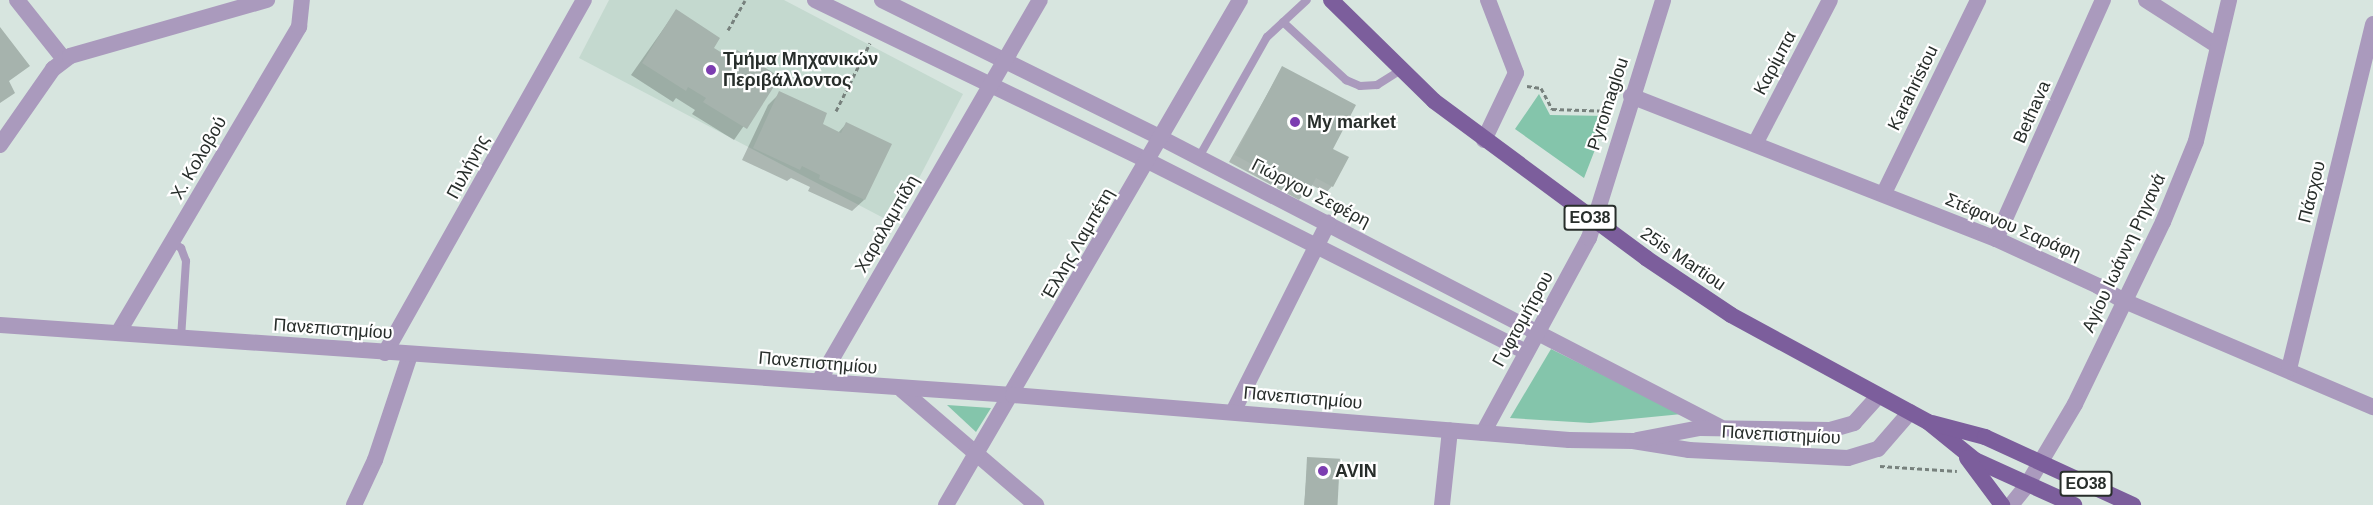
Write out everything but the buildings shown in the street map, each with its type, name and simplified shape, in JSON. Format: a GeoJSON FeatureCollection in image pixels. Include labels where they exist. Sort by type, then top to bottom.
{"type":"FeatureCollection","features":[{"type":"Feature","properties":{"kind":"main road","name":"25is Martiou"},"geometry":{"type":"LineString","coordinates":[[1331,0],[1399,70],[1484,140],[1595,222],[1731,315],[1928,422]]}},
{"type":"Feature","properties":{"kind":"main road","name":"ΕΟ38"},"geometry":{"type":"LineString","coordinates":[[1928,422],[1985,437],[2133,505]]}},
{"type":"Feature","properties":{"kind":"main road","name":"ΕΟ38"},"geometry":{"type":"LineString","coordinates":[[1928,422],[1963,453],[2027,485],[2074,505]]}},
{"type":"Feature","properties":{"kind":"main road"},"geometry":{"type":"LineString","coordinates":[[1963,453],[2002,505]]}},
{"type":"Feature","properties":{"kind":"street"},"geometry":{"type":"LineString","coordinates":[[18,0],[63,59]]}},
{"type":"Feature","properties":{"kind":"street"},"geometry":{"type":"LineString","coordinates":[[0,145],[63,59],[267,0]]}},
{"type":"Feature","properties":{"kind":"street","name":"Χ. Κολοβού"},"geometry":{"type":"LineString","coordinates":[[118,333],[299,27],[302,0]]}},
{"type":"Feature","properties":{"kind":"street","name":"Πυλήνης"},"geometry":{"type":"LineString","coordinates":[[385,353],[584,0]]}},
{"type":"Feature","properties":{"kind":"street"},"geometry":{"type":"LineString","coordinates":[[816,0],[988,87],[1149,161],[1526,352]]}},
{"type":"Feature","properties":{"kind":"street","name":"Γιώργου Σεφέρη"},"geometry":{"type":"LineString","coordinates":[[882,0],[1003,62],[1199,157],[1720,427]]}},
{"type":"Feature","properties":{"kind":"street","name":"Χαραλαμπίδη"},"geometry":{"type":"LineString","coordinates":[[819,381],[1040,0]]}},
{"type":"Feature","properties":{"kind":"street","name":"Έλλης Λαμπέτη"},"geometry":{"type":"LineString","coordinates":[[946,505],[973,454],[1013,394],[1149,161],[1240,0]]}},
{"type":"Feature","properties":{"kind":"street"},"geometry":{"type":"LineString","coordinates":[[1484,140],[1513,84],[1515,67],[1488,0]]}},
{"type":"Feature","properties":{"kind":"street","name":"Pyromaglou"},"geometry":{"type":"LineString","coordinates":[[1595,222],[1628,104],[1663,0]]}},
{"type":"Feature","properties":{"kind":"street","name":"Καρίμπα"},"geometry":{"type":"LineString","coordinates":[[1755,144],[1830,0]]}},
{"type":"Feature","properties":{"kind":"street","name":"Karahristou"},"geometry":{"type":"LineString","coordinates":[[1884,193],[1978,0]]}},
{"type":"Feature","properties":{"kind":"street","name":"Bethava"},"geometry":{"type":"LineString","coordinates":[[1996,239],[2103,0]]}},
{"type":"Feature","properties":{"kind":"street"},"geometry":{"type":"LineString","coordinates":[[2146,0],[2216,45]]}},
{"type":"Feature","properties":{"kind":"street","name":"Αγίου Ιωάννη Ρηγανά"},"geometry":{"type":"LineString","coordinates":[[2011,505],[2027,485],[2085,384],[2122,300],[2163,222],[2193,149],[2216,45],[2229,0]]}},
{"type":"Feature","properties":{"kind":"street","name":"Πάσχου"},"geometry":{"type":"LineString","coordinates":[[2289,369],[2373,24]]}},
{"type":"Feature","properties":{"kind":"street","name":"Στέφανου Σαράφη"},"geometry":{"type":"LineString","coordinates":[[1628,104],[1755,144],[1884,193],[1996,239],[2098,286],[2122,300],[2289,369],[2373,407]]}},
{"type":"Feature","properties":{"kind":"street","name":"Γυφτομήτρου"},"geometry":{"type":"LineString","coordinates":[[1483,433],[1595,222]]}},
{"type":"Feature","properties":{"kind":"street"},"geometry":{"type":"LineString","coordinates":[[1233,412],[1328,223]]}},
{"type":"Feature","properties":{"kind":"street","name":"Πανεπιστημίου"},"geometry":{"type":"LineString","coordinates":[[0,325],[410,355],[819,381],[902,390],[1013,394],[1483,433],[1633,441],[1689,450],[1848,458],[1869,454]]}},
{"type":"Feature","properties":{"kind":"street"},"geometry":{"type":"LineString","coordinates":[[354,505],[375,460],[410,355]]}},
{"type":"Feature","properties":{"kind":"street"},"geometry":{"type":"LineString","coordinates":[[902,390],[973,454],[1036,505]]}},
{"type":"Feature","properties":{"kind":"street","name":"Πανεπιστημίου"},"geometry":{"type":"LineString","coordinates":[[1633,441],[1676,430],[1720,427],[1830,430],[1854,423],[1878,396]]}},
{"type":"Feature","properties":{"kind":"street"},"geometry":{"type":"LineString","coordinates":[[1869,454],[1910,412]]}},
{"type":"Feature","properties":{"kind":"street"},"geometry":{"type":"LineString","coordinates":[[1442,505],[1450,430]]}},
{"type":"Feature","properties":{"kind":"lane"},"geometry":{"type":"LineString","coordinates":[[1199,157],[1267,37],[1307,0]]}},
{"type":"Feature","properties":{"kind":"lane"},"geometry":{"type":"LineString","coordinates":[[1283,22],[1346,80],[1360,86],[1377,85],[1399,70]]}},
{"type":"Feature","properties":{"kind":"lane"},"geometry":{"type":"LineString","coordinates":[[172,242],[181,248],[186,261],[181,338]]}},
{"type":"Feature","properties":{"kind":"path"},"geometry":{"type":"LineString","coordinates":[[728,30],[745,0]]}},
{"type":"Feature","properties":{"kind":"path"},"geometry":{"type":"LineString","coordinates":[[836,111],[877,31]]}},
{"type":"Feature","properties":{"kind":"path"},"geometry":{"type":"LineString","coordinates":[[1513,84],[1541,88],[1552,109],[1628,104]]}},
{"type":"Feature","properties":{"kind":"path"},"geometry":{"type":"LineString","coordinates":[[1869,454],[1879,466],[1978,472]]}},
{"type":"Feature","properties":{"kind":"shaded area"},"geometry":{"type":"Polygon","coordinates":[[[609,0],[784,0],[963,94],[895,224],[579,58],[609,0]]]}},
{"type":"Feature","properties":{"kind":"green space"},"geometry":{"type":"Polygon","coordinates":[[[1539,94],[1550,115],[1608,116],[1584,178],[1515,129],[1539,94]]]}},
{"type":"Feature","properties":{"kind":"green space"},"geometry":{"type":"Polygon","coordinates":[[[1551,349],[1682,414],[1590,423],[1510,418],[1551,349]]]}},
{"type":"Feature","properties":{"kind":"green space"},"geometry":{"type":"Polygon","coordinates":[[[947,405],[991,408],[976,432],[947,405]]]}},
{"type":"Feature","properties":{"kind":"place","name":"Τμήμα Μηχανικών Περιβάλλοντος"},"geometry":{"type":"Point","coordinates":[711,70]}},
{"type":"Feature","properties":{"kind":"place","name":"My market"},"geometry":{"type":"Point","coordinates":[1295,122]}},
{"type":"Feature","properties":{"kind":"place","name":"AVIN"},"geometry":{"type":"Point","coordinates":[1323,471]}}]}
